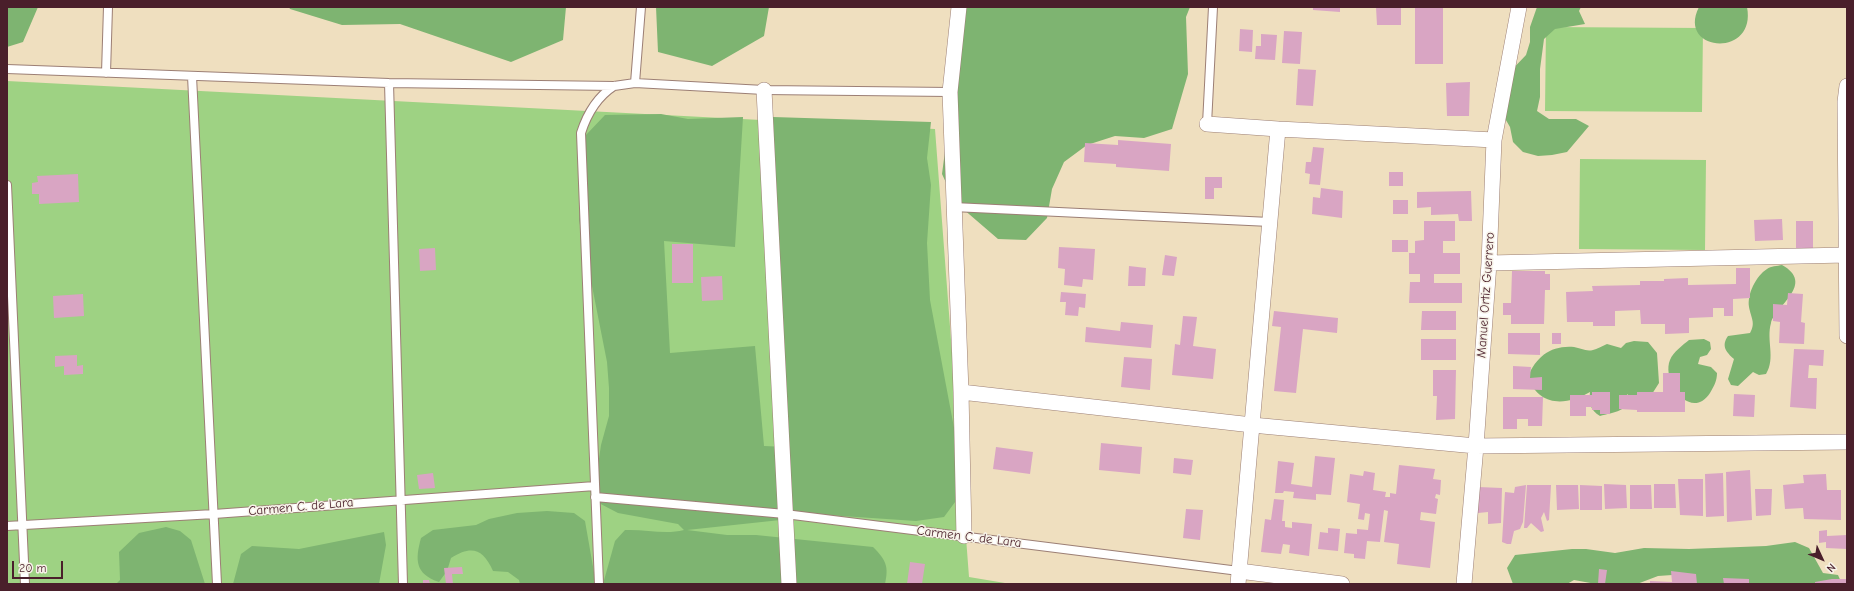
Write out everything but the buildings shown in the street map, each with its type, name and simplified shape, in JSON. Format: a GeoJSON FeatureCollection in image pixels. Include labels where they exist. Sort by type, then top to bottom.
{"type":"FeatureCollection","features":[{"type":"Feature","properties":{"kind":"street"},"geometry":{"type":"LineString","coordinates":[[959,7],[950,92],[953,207],[961,392],[964,536]]}},
{"type":"Feature","properties":{"kind":"street","name":"Manuel Ortiz Guerrero"},"geometry":{"type":"LineString","coordinates":[[1464,584],[1476,446],[1488,263],[1494,140],[1519,7]]}},
{"type":"Feature","properties":{"kind":"street"},"geometry":{"type":"LineString","coordinates":[[1847,86],[1847,336]]}},
{"type":"Feature","properties":{"kind":"street"},"geometry":{"type":"LineString","coordinates":[[764,90],[789,584]]}},
{"type":"Feature","properties":{"kind":"street"},"geometry":{"type":"LineString","coordinates":[[1207,124],[1494,140]]}},
{"type":"Feature","properties":{"kind":"street"},"geometry":{"type":"LineString","coordinates":[[1239,578],[1278,129]]}},
{"type":"Feature","properties":{"kind":"street"},"geometry":{"type":"LineString","coordinates":[[1488,263],[1846,255]]}},
{"type":"Feature","properties":{"kind":"street"},"geometry":{"type":"LineString","coordinates":[[961,392],[1252,425],[1476,446],[1847,442]]}},
{"type":"Feature","properties":{"kind":"street","name":"Carmen C. de Lara"},"geometry":{"type":"LineString","coordinates":[[1239,578],[1342,584]]}},
{"type":"Feature","properties":{"kind":"lane"},"geometry":{"type":"LineString","coordinates":[[106,73],[108,7]]}},
{"type":"Feature","properties":{"kind":"lane"},"geometry":{"type":"LineString","coordinates":[[635,83],[641,7]]}},
{"type":"Feature","properties":{"kind":"lane"},"geometry":{"type":"LineString","coordinates":[[1207,124],[1213,7]]}},
{"type":"Feature","properties":{"kind":"lane"},"geometry":{"type":"LineString","coordinates":[[7,69],[389,83],[614,86],[635,83],[764,90],[950,92]]}},
{"type":"Feature","properties":{"kind":"lane"},"geometry":{"type":"LineString","coordinates":[[192,76],[217,584]]}},
{"type":"Feature","properties":{"kind":"lane"},"geometry":{"type":"LineString","coordinates":[[389,83],[403,584]]}},
{"type":"Feature","properties":{"kind":"lane"},"geometry":{"type":"LineString","coordinates":[[599,584],[581,133],[586,119],[604,92],[614,86]]}},
{"type":"Feature","properties":{"kind":"lane"},"geometry":{"type":"LineString","coordinates":[[7,185],[9,287],[21,525],[26,584]]}},
{"type":"Feature","properties":{"kind":"lane"},"geometry":{"type":"LineString","coordinates":[[953,207],[1270,222]]}},
{"type":"Feature","properties":{"kind":"lane","name":"Carmen C. de Lara"},"geometry":{"type":"LineString","coordinates":[[7,526],[214,514],[400,499],[595,486]]}},
{"type":"Feature","properties":{"kind":"lane","name":"Carmen C. de Lara"},"geometry":{"type":"LineString","coordinates":[[595,497],[785,514],[964,536],[1239,578]]}},
{"type":"Feature","properties":{"kind":"green space"},"geometry":{"type":"Polygon","coordinates":[[[7,7],[38,7],[23,42],[7,47],[7,7]]]}},
{"type":"Feature","properties":{"kind":"green space"},"geometry":{"type":"Polygon","coordinates":[[[289,7],[566,7],[563,40],[511,62],[400,24],[342,25],[290,9],[289,7]]]}},
{"type":"Feature","properties":{"kind":"green space"},"geometry":{"type":"Polygon","coordinates":[[[656,7],[769,7],[764,36],[712,66],[658,52],[656,7]]]}},
{"type":"Feature","properties":{"kind":"green space"},"geometry":{"type":"Polygon","coordinates":[[[964,7],[1190,7],[1186,17],[1188,74],[1172,129],[1144,138],[1115,136],[1087,145],[1064,162],[1052,189],[1047,218],[1026,240],[998,239],[955,202],[942,174],[964,7]]]}},
{"type":"Feature","properties":{"kind":"green space"},"geometry":{"type":"Polygon","coordinates":[[[1537,7],[1581,7],[1579,11],[1585,24],[1555,29],[1544,39],[1540,69],[1540,97],[1537,111],[1549,119],[1576,119],[1589,126],[1567,152],[1538,156],[1523,152],[1513,142],[1510,127],[1503,115],[1506,76],[1526,55],[1530,42],[1530,27],[1537,7]]]}},
{"type":"Feature","properties":{"kind":"green space"},"geometry":{"type":"Polygon","coordinates":[[[1699,7],[1747,7],[1747,24],[1740,35],[1730,42],[1718,43],[1707,40],[1698,33],[1695,22],[1699,7]]]}},
{"type":"Feature","properties":{"kind":"green space"},"geometry":{"type":"Polygon","coordinates":[[[1546,27],[1703,28],[1702,112],[1545,111],[1546,27]]]}},
{"type":"Feature","properties":{"kind":"green space"},"geometry":{"type":"Polygon","coordinates":[[[7,81],[935,129],[969,577],[1011,584],[7,584],[7,81]]]}},
{"type":"Feature","properties":{"kind":"green space"},"geometry":{"type":"Polygon","coordinates":[[[661,114],[688,119],[743,117],[735,247],[664,241],[670,353],[755,346],[764,446],[786,447],[773,117],[931,122],[927,158],[931,185],[927,243],[930,300],[961,465],[961,494],[944,517],[916,521],[827,515],[687,530],[727,535],[756,535],[873,547],[884,560],[887,572],[885,584],[603,584],[615,541],[625,530],[670,532],[684,530],[678,524],[618,513],[593,500],[601,445],[609,416],[609,388],[607,362],[579,220],[586,135],[605,115],[661,114]]]}},
{"type":"Feature","properties":{"kind":"green space"},"geometry":{"type":"Polygon","coordinates":[[[1580,159],[1706,160],[1705,250],[1579,249],[1580,159]]]}},
{"type":"Feature","properties":{"kind":"green space"},"geometry":{"type":"Polygon","coordinates":[[[1782,265],[1791,272],[1795,280],[1795,287],[1791,295],[1774,316],[1771,323],[1771,355],[1769,368],[1766,374],[1759,375],[1753,372],[1738,386],[1731,385],[1728,379],[1734,359],[1725,349],[1726,340],[1728,336],[1750,333],[1753,323],[1749,307],[1749,297],[1753,286],[1759,276],[1767,269],[1782,265]]]}},
{"type":"Feature","properties":{"kind":"green space"},"geometry":{"type":"Polygon","coordinates":[[[1704,339],[1710,342],[1711,349],[1707,355],[1700,357],[1698,364],[1711,367],[1717,373],[1717,376],[1710,393],[1702,401],[1694,403],[1687,401],[1680,395],[1674,387],[1668,369],[1671,357],[1681,346],[1689,340],[1704,339]]]}},
{"type":"Feature","properties":{"kind":"green space"},"geometry":{"type":"Polygon","coordinates":[[[1634,341],[1648,342],[1657,353],[1659,383],[1652,394],[1632,398],[1627,394],[1628,400],[1624,408],[1615,412],[1600,416],[1597,414],[1591,406],[1590,392],[1572,400],[1554,401],[1546,399],[1533,387],[1528,377],[1535,363],[1546,353],[1552,350],[1574,347],[1590,350],[1607,344],[1621,348],[1626,343],[1634,341]]]}},
{"type":"Feature","properties":{"kind":"green space"},"geometry":{"type":"Polygon","coordinates":[[[547,511],[574,513],[585,521],[596,584],[520,584],[519,580],[508,572],[493,571],[485,558],[476,551],[465,551],[451,558],[447,571],[439,582],[425,575],[421,570],[418,553],[421,538],[433,530],[476,525],[489,519],[517,513],[547,511]]]}},
{"type":"Feature","properties":{"kind":"green space"},"geometry":{"type":"Polygon","coordinates":[[[166,527],[180,531],[191,540],[205,584],[116,584],[120,580],[119,552],[139,533],[166,527]]]}},
{"type":"Feature","properties":{"kind":"green space"},"geometry":{"type":"Polygon","coordinates":[[[384,532],[386,545],[379,584],[233,584],[241,554],[252,546],[299,549],[384,532]]]}},
{"type":"Feature","properties":{"kind":"green space"},"geometry":{"type":"Polygon","coordinates":[[[1795,542],[1809,548],[1823,573],[1838,575],[1842,584],[1683,584],[1672,575],[1658,576],[1637,584],[1596,584],[1574,580],[1567,584],[1513,584],[1507,568],[1515,555],[1572,549],[1586,549],[1615,553],[1644,548],[1689,549],[1766,546],[1795,542]]]}}]}
